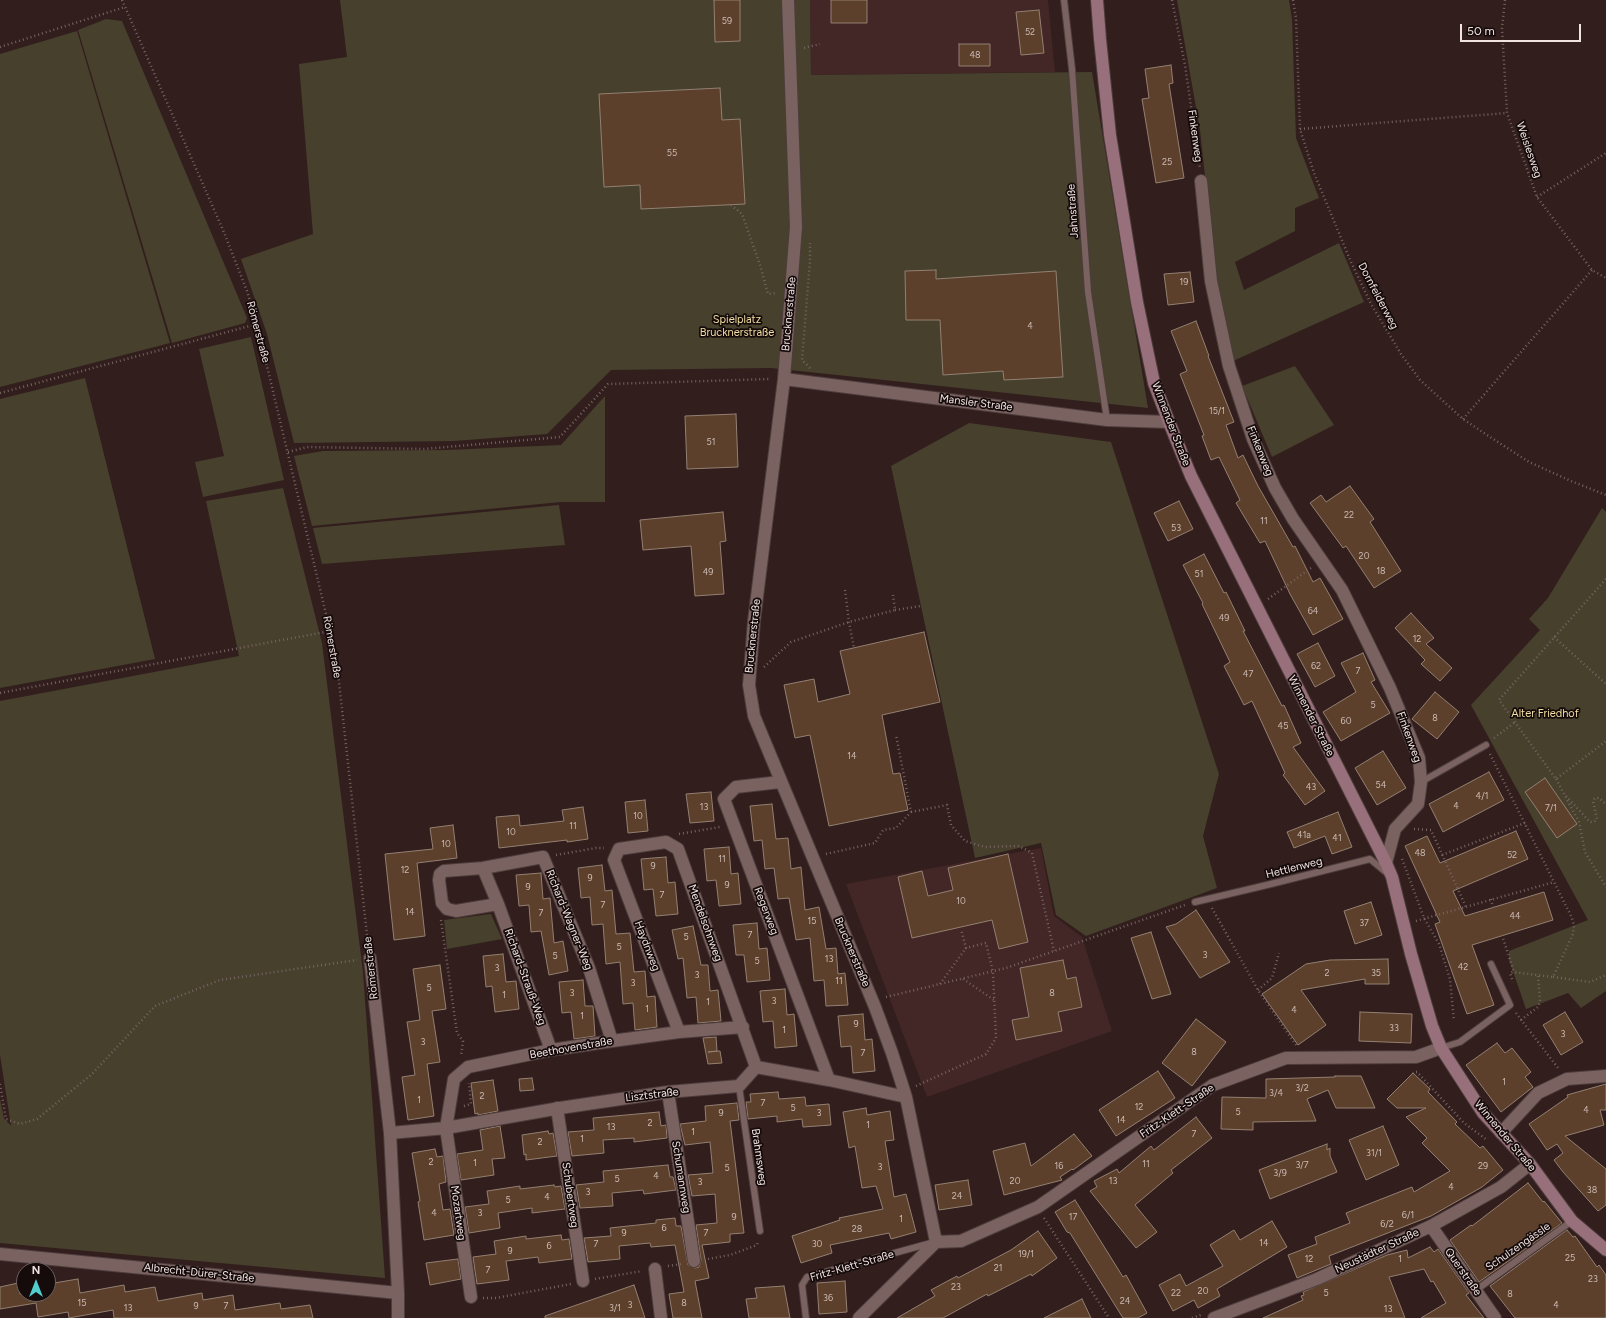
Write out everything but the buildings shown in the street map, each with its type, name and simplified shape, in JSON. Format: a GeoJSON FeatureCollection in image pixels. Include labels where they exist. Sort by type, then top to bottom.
{"type":"FeatureCollection","features":[{"type":"Feature","properties":{"kind":"street","name":"Brucknerstraße"},"geometry":{"type":"LineString","coordinates":[[788,0],[796,227],[784,379],[754,621],[749,685],[754,716],[780,782],[875,1007],[906,1097],[936,1242]]}},
{"type":"Feature","properties":{"kind":"street","name":"Winnender Straße"},"geometry":{"type":"LineString","coordinates":[[1097,0],[1110,135],[1137,302],[1154,383],[1169,422],[1192,476],[1256,607],[1386,863],[1392,877],[1432,1026],[1441,1048],[1483,1113],[1530,1164],[1549,1182],[1572,1221],[1606,1250]]}},
{"type":"Feature","properties":{"kind":"street","name":"Finkenweg"},"geometry":{"type":"LineString","coordinates":[[1201,181],[1211,281],[1229,366],[1253,439],[1275,488],[1293,519],[1342,590],[1390,688],[1419,758],[1421,782],[1418,804],[1395,829],[1386,863]]}},
{"type":"Feature","properties":{"kind":"street","name":"Mansler Straße"},"geometry":{"type":"LineString","coordinates":[[784,379],[1107,420],[1169,422]]}},
{"type":"Feature","properties":{"kind":"street","name":"Regerweg"},"geometry":{"type":"LineString","coordinates":[[780,782],[736,787],[724,799],[830,1080]]}},
{"type":"Feature","properties":{"kind":"street"},"geometry":{"type":"LineString","coordinates":[[619,849],[666,842]]}},
{"type":"Feature","properties":{"kind":"street","name":"Mendelsohnweg"},"geometry":{"type":"LineString","coordinates":[[666,842],[678,849],[743,1027],[756,1067]]}},
{"type":"Feature","properties":{"kind":"street","name":"Haydnweg"},"geometry":{"type":"LineString","coordinates":[[619,849],[614,860],[680,1032]]}},
{"type":"Feature","properties":{"kind":"street","name":"Richard-Wagner-Weg"},"geometry":{"type":"LineString","coordinates":[[484,868],[543,857],[589,968],[612,1040]]}},
{"type":"Feature","properties":{"kind":"street"},"geometry":{"type":"LineString","coordinates":[[484,868],[444,871],[440,874],[439,880],[442,903],[447,909],[456,911],[498,904]]}},
{"type":"Feature","properties":{"kind":"street","name":"Richard-Strauß-Weg"},"geometry":{"type":"LineString","coordinates":[[484,868],[551,1050]]}},
{"type":"Feature","properties":{"kind":"street","name":"Römerstraße"},"geometry":{"type":"LineString","coordinates":[[370,958],[390,1133],[398,1318]]}},
{"type":"Feature","properties":{"kind":"street","name":"Beethovenstraße"},"geometry":{"type":"LineString","coordinates":[[446,1128],[454,1079],[468,1067],[551,1050],[612,1040],[680,1032],[743,1027]]}},
{"type":"Feature","properties":{"kind":"street","name":"Fritz-Klett-Straße"},"geometry":{"type":"LineString","coordinates":[[859,1318],[936,1242],[961,1241],[1038,1207],[1213,1085],[1286,1058],[1416,1057],[1441,1048]]}},
{"type":"Feature","properties":{"kind":"street"},"geometry":{"type":"LineString","coordinates":[[739,1086],[756,1067],[830,1080],[906,1097]]}},
{"type":"Feature","properties":{"kind":"street"},"geometry":{"type":"LineString","coordinates":[[1501,1133],[1538,1093],[1567,1079],[1606,1076]]}},
{"type":"Feature","properties":{"kind":"street","name":"Lisztstraße"},"geometry":{"type":"LineString","coordinates":[[390,1133],[446,1128],[557,1108],[668,1092],[739,1086]]}},
{"type":"Feature","properties":{"kind":"street","name":"Schumannweg"},"geometry":{"type":"LineString","coordinates":[[668,1092],[694,1261]]}},
{"type":"Feature","properties":{"kind":"street","name":"Schubertweg"},"geometry":{"type":"LineString","coordinates":[[557,1108],[583,1281]]}},
{"type":"Feature","properties":{"kind":"street","name":"Mozartweg"},"geometry":{"type":"LineString","coordinates":[[446,1128],[471,1297]]}},
{"type":"Feature","properties":{"kind":"street","name":"Neustädter Straße"},"geometry":{"type":"LineString","coordinates":[[1214,1318],[1317,1279],[1431,1226],[1501,1187],[1530,1164]]}},
{"type":"Feature","properties":{"kind":"street","name":"Querstraße"},"geometry":{"type":"LineString","coordinates":[[1431,1226],[1495,1318]]}},
{"type":"Feature","properties":{"kind":"street","name":"Albrecht-Dürer-Straße"},"geometry":{"type":"LineString","coordinates":[[0,1254],[398,1293]]}},
{"type":"Feature","properties":{"kind":"street"},"geometry":{"type":"LineString","coordinates":[[654,1269],[661,1318]]}},
{"type":"Feature","properties":{"kind":"lane","name":"Jahnstraße"},"geometry":{"type":"LineString","coordinates":[[1064,0],[1072,69],[1088,292],[1107,420]]}},
{"type":"Feature","properties":{"kind":"lane"},"geometry":{"type":"LineString","coordinates":[[1421,782],[1486,745]]}},
{"type":"Feature","properties":{"kind":"lane","name":"Hettlenweg"},"geometry":{"type":"LineString","coordinates":[[1195,902],[1370,859],[1392,877]]}},
{"type":"Feature","properties":{"kind":"lane"},"geometry":{"type":"LineString","coordinates":[[1441,1048],[1460,1042],[1510,1005],[1491,964]]}},
{"type":"Feature","properties":{"kind":"lane","name":"Brahmsweg"},"geometry":{"type":"LineString","coordinates":[[739,1086],[760,1231]]}},
{"type":"Feature","properties":{"kind":"lane","name":"Schulzengässle"},"geometry":{"type":"LineString","coordinates":[[1476,1290],[1572,1221]]}},
{"type":"Feature","properties":{"kind":"lane","name":"Fritz-Klett-Straße"},"geometry":{"type":"LineString","coordinates":[[806,1318],[802,1285],[807,1277],[936,1242]]}},
{"type":"Feature","properties":{"kind":"path","name":"Römerstraße"},"geometry":{"type":"LineString","coordinates":[[122,0],[223,230],[257,324],[330,631],[339,681],[370,958]]}},
{"type":"Feature","properties":{"kind":"path","name":"Finkenweg"},"geometry":{"type":"LineString","coordinates":[[1172,0],[1185,66],[1201,181]]}},
{"type":"Feature","properties":{"kind":"path","name":"Dornfelderweg"},"geometry":{"type":"LineString","coordinates":[[1293,0],[1296,18],[1300,129],[1314,173],[1351,262],[1371,304],[1401,354],[1420,380],[1464,419],[1529,462],[1606,495]]}},
{"type":"Feature","properties":{"kind":"path","name":"Weislesweg"},"geometry":{"type":"LineString","coordinates":[[1504,0],[1502,28],[1507,113],[1537,198],[1592,270],[1606,278]]}},
{"type":"Feature","properties":{"kind":"path"},"geometry":{"type":"LineString","coordinates":[[0,47],[125,7]]}},
{"type":"Feature","properties":{"kind":"path"},"geometry":{"type":"LineString","coordinates":[[804,48],[820,44]]}},
{"type":"Feature","properties":{"kind":"path"},"geometry":{"type":"LineString","coordinates":[[1300,129],[1507,113]]}},
{"type":"Feature","properties":{"kind":"path"},"geometry":{"type":"LineString","coordinates":[[1537,198],[1606,153]]}},
{"type":"Feature","properties":{"kind":"path"},"geometry":{"type":"LineString","coordinates":[[731,205],[742,214],[760,265],[768,294],[792,290]]}},
{"type":"Feature","properties":{"kind":"path"},"geometry":{"type":"LineString","coordinates":[[1464,419],[1592,270]]}},
{"type":"Feature","properties":{"kind":"path"},"geometry":{"type":"LineString","coordinates":[[0,393],[257,324]]}},
{"type":"Feature","properties":{"kind":"path"},"geometry":{"type":"LineString","coordinates":[[288,452],[307,447],[424,449],[560,437],[608,384],[784,379]]}},
{"type":"Feature","properties":{"kind":"path"},"geometry":{"type":"LineString","coordinates":[[1256,607],[1321,560]]}},
{"type":"Feature","properties":{"kind":"path"},"geometry":{"type":"LineString","coordinates":[[1606,579],[1499,700],[1556,780],[1579,822],[1585,852],[1606,887]]}},
{"type":"Feature","properties":{"kind":"path"},"geometry":{"type":"LineString","coordinates":[[845,590],[854,648]]}},
{"type":"Feature","properties":{"kind":"path"},"geometry":{"type":"LineString","coordinates":[[893,595],[895,610]]}},
{"type":"Feature","properties":{"kind":"path"},"geometry":{"type":"LineString","coordinates":[[765,660],[764,668],[791,642],[849,622],[895,610],[921,606]]}},
{"type":"Feature","properties":{"kind":"path"},"geometry":{"type":"LineString","coordinates":[[0,693],[330,631]]}},
{"type":"Feature","properties":{"kind":"path"},"geometry":{"type":"LineString","coordinates":[[1554,637],[1606,684]]}},
{"type":"Feature","properties":{"kind":"path"},"geometry":{"type":"LineString","coordinates":[[1514,723],[1486,745],[1572,918],[1574,926],[1573,934],[1552,977]]}},
{"type":"Feature","properties":{"kind":"path"},"geometry":{"type":"LineString","coordinates":[[896,735],[911,812]]}},
{"type":"Feature","properties":{"kind":"path"},"geometry":{"type":"LineString","coordinates":[[1556,780],[1606,741]]}},
{"type":"Feature","properties":{"kind":"path"},"geometry":{"type":"LineString","coordinates":[[1562,791],[1590,822],[1594,822],[1597,819],[1593,801],[1595,798],[1599,798],[1606,804]]}},
{"type":"Feature","properties":{"kind":"path"},"geometry":{"type":"LineString","coordinates":[[824,847],[826,854],[875,843],[883,830],[896,828],[911,812],[946,805],[951,825],[965,841],[985,847],[1019,846],[1032,853],[1054,951]]}},
{"type":"Feature","properties":{"kind":"path"},"geometry":{"type":"LineString","coordinates":[[1442,855],[1525,823]]}},
{"type":"Feature","properties":{"kind":"path"},"geometry":{"type":"LineString","coordinates":[[666,842],[671,835],[734,825]]}},
{"type":"Feature","properties":{"kind":"path"},"geometry":{"type":"LineString","coordinates":[[1395,829],[1430,830],[1466,907]]}},
{"type":"Feature","properties":{"kind":"path"},"geometry":{"type":"LineString","coordinates":[[543,857],[596,848],[619,849]]}},
{"type":"Feature","properties":{"kind":"path"},"geometry":{"type":"LineString","coordinates":[[1398,855],[1403,860],[1424,918],[1439,944],[1450,979],[1454,1022]]}},
{"type":"Feature","properties":{"kind":"path"},"geometry":{"type":"LineString","coordinates":[[1404,924],[1554,882]]}},
{"type":"Feature","properties":{"kind":"path"},"geometry":{"type":"LineString","coordinates":[[1207,898],[1258,990],[1296,1044],[1303,1058]]}},
{"type":"Feature","properties":{"kind":"path"},"geometry":{"type":"LineString","coordinates":[[1491,899],[1493,908]]}},
{"type":"Feature","properties":{"kind":"path"},"geometry":{"type":"LineString","coordinates":[[883,990],[886,997],[993,972],[1195,902]]}},
{"type":"Feature","properties":{"kind":"path"},"geometry":{"type":"LineString","coordinates":[[442,903],[441,921],[457,1033],[463,1041]]}},
{"type":"Feature","properties":{"kind":"path"},"geometry":{"type":"LineString","coordinates":[[961,929],[966,948]]}},
{"type":"Feature","properties":{"kind":"path"},"geometry":{"type":"LineString","coordinates":[[1502,935],[1514,972],[1590,982],[1606,975]]}},
{"type":"Feature","properties":{"kind":"path"},"geometry":{"type":"LineString","coordinates":[[914,1087],[986,1054],[996,1038],[993,972],[986,943],[966,948],[940,985]]}},
{"type":"Feature","properties":{"kind":"path"},"geometry":{"type":"LineString","coordinates":[[1258,990],[1272,978],[1279,952]]}},
{"type":"Feature","properties":{"kind":"path"},"geometry":{"type":"LineString","coordinates":[[0,1084],[6,1119],[20,1124],[37,1119],[92,1074],[156,1006],[220,980],[370,958]]}},
{"type":"Feature","properties":{"kind":"path"},"geometry":{"type":"LineString","coordinates":[[1521,1020],[1538,1007],[1540,1001],[1538,975]]}},
{"type":"Feature","properties":{"kind":"path"},"geometry":{"type":"LineString","coordinates":[[963,979],[994,1000]]}},
{"type":"Feature","properties":{"kind":"path"},"geometry":{"type":"LineString","coordinates":[[1510,1005],[1567,1079]]}},
{"type":"Feature","properties":{"kind":"path"},"geometry":{"type":"LineString","coordinates":[[1410,1072],[1417,1072],[1464,1123],[1492,1144]]}},
{"type":"Feature","properties":{"kind":"path"},"geometry":{"type":"LineString","coordinates":[[1041,1214],[1109,1318]]}},
{"type":"Feature","properties":{"kind":"path"},"geometry":{"type":"LineString","coordinates":[[471,1297],[496,1298],[730,1255],[757,1245],[760,1231]]}},
{"type":"Feature","properties":{"kind":"shaded area"},"geometry":{"type":"Polygon","coordinates":[[[810,0],[1048,0],[1055,72],[811,75],[810,0]]]}},
{"type":"Feature","properties":{"kind":"shaded area"},"geometry":{"type":"Polygon","coordinates":[[[1041,848],[1054,916],[1082,937],[1112,1031],[927,1097],[846,884],[1041,848]]]}},
{"type":"Feature","properties":{"kind":"green space","name":"Spielplatz Brucknerstraße"},"geometry":{"type":"Polygon","coordinates":[[[340,0],[810,0],[811,75],[1092,72],[1148,408],[771,368],[611,370],[547,434],[454,441],[294,443],[267,334],[241,259],[313,234],[299,64],[347,57],[340,0]]]}},
{"type":"Feature","properties":{"kind":"green space"},"geometry":{"type":"Polygon","coordinates":[[[1177,0],[1289,0],[1292,19],[1296,138],[1319,198],[1295,208],[1295,231],[1235,262],[1244,290],[1339,243],[1364,302],[1233,361],[1216,279],[1200,130],[1177,0]]]}},
{"type":"Feature","properties":{"kind":"green space"},"geometry":{"type":"Polygon","coordinates":[[[106,19],[122,21],[247,318],[245,323],[172,343],[78,30],[106,19]]]}},
{"type":"Feature","properties":{"kind":"green space"},"geometry":{"type":"Polygon","coordinates":[[[77,31],[170,343],[0,387],[0,54],[77,31]]]}},
{"type":"Feature","properties":{"kind":"green space"},"geometry":{"type":"Polygon","coordinates":[[[251,337],[284,480],[203,497],[195,462],[224,456],[199,349],[251,337]]]}},
{"type":"Feature","properties":{"kind":"green space"},"geometry":{"type":"Polygon","coordinates":[[[1295,366],[1334,425],[1272,457],[1242,386],[1295,366]]]}},
{"type":"Feature","properties":{"kind":"green space"},"geometry":{"type":"Polygon","coordinates":[[[85,378],[155,659],[0,688],[0,399],[85,378]]]}},
{"type":"Feature","properties":{"kind":"green space"},"geometry":{"type":"Polygon","coordinates":[[[605,396],[605,502],[561,502],[312,526],[294,456],[323,451],[447,450],[561,445],[605,396]]]}},
{"type":"Feature","properties":{"kind":"green space"},"geometry":{"type":"Polygon","coordinates":[[[969,423],[1111,442],[1219,774],[1203,836],[1217,888],[1086,936],[1056,915],[1041,843],[975,858],[891,466],[969,423]]]}},
{"type":"Feature","properties":{"kind":"green space"},"geometry":{"type":"Polygon","coordinates":[[[283,488],[322,643],[363,972],[385,1278],[0,1243],[0,1099],[4,1118],[11,1126],[0,1055],[0,701],[239,656],[206,501],[283,488]]]}},
{"type":"Feature","properties":{"kind":"green space"},"geometry":{"type":"Polygon","coordinates":[[[559,505],[565,545],[322,564],[313,528],[559,505]]]}},
{"type":"Feature","properties":{"kind":"green space","name":"Alter Friedhof"},"geometry":{"type":"Polygon","coordinates":[[[1602,508],[1606,512],[1606,991],[1581,1008],[1568,993],[1526,1009],[1509,960],[1509,951],[1588,920],[1471,705],[1540,630],[1529,619],[1548,598],[1602,508]]]}},
{"type":"Feature","properties":{"kind":"green space"},"geometry":{"type":"Polygon","coordinates":[[[491,914],[502,939],[447,949],[444,920],[491,914]]]}}]}
